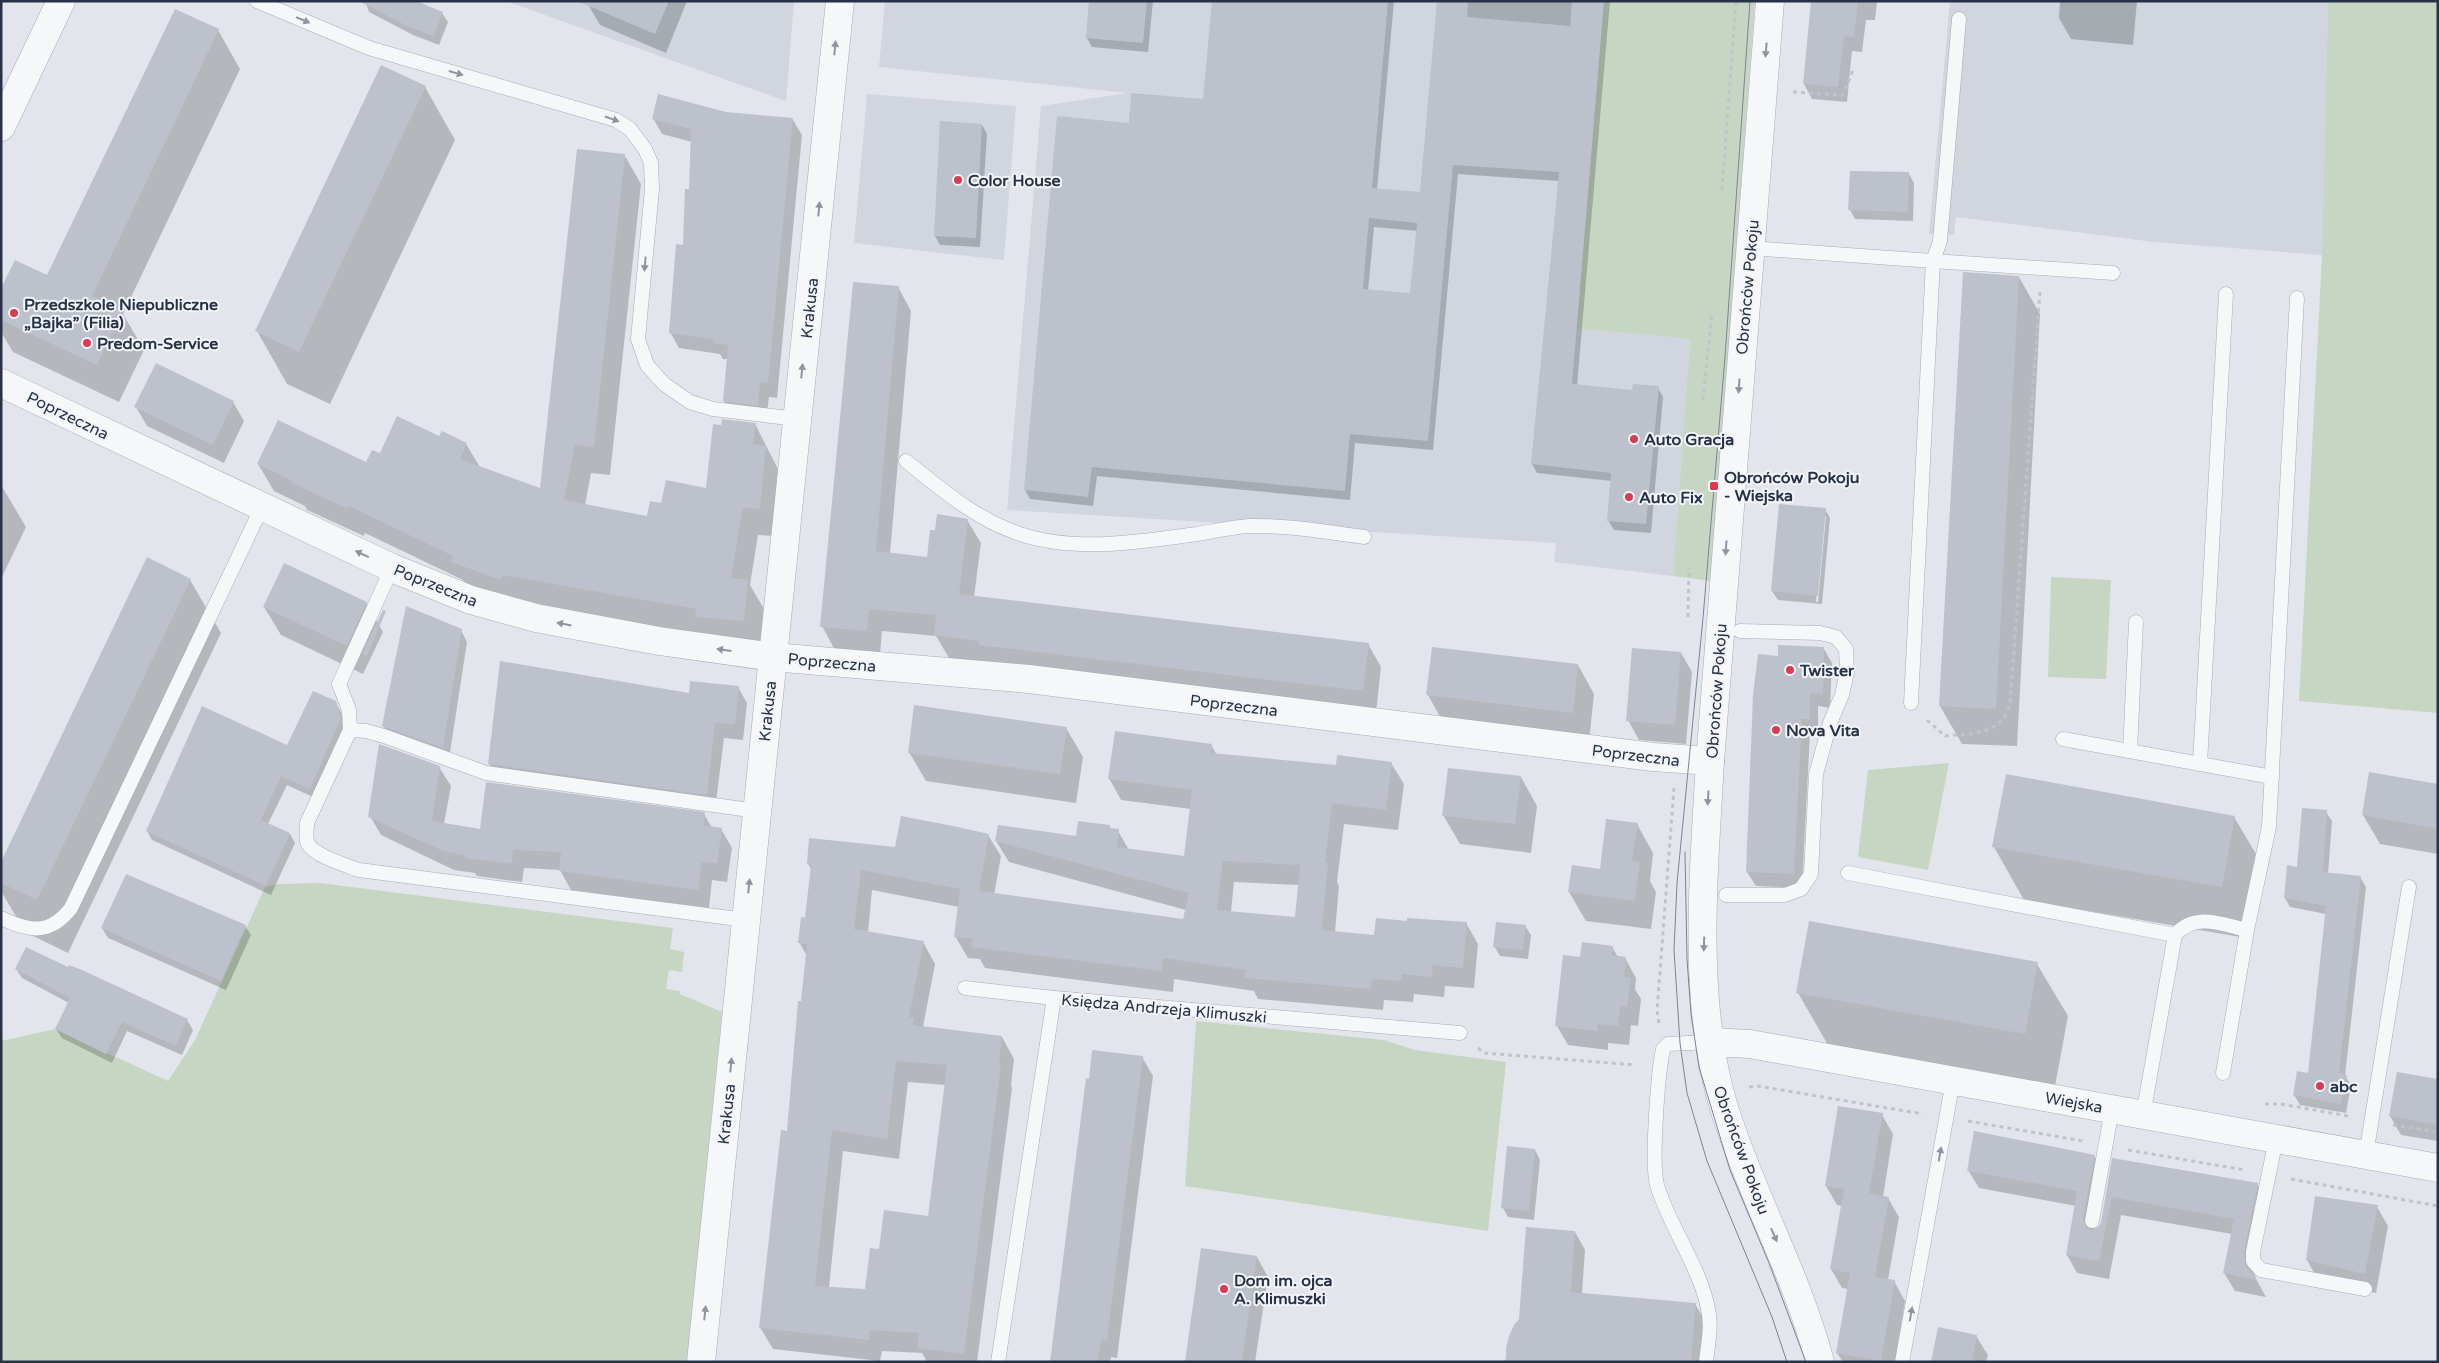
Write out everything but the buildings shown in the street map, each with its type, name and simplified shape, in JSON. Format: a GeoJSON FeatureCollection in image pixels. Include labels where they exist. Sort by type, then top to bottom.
{"type":"FeatureCollection","features":[{"type":"Feature","properties":{"kind":"street"},"geometry":{"type":"LineString","coordinates":[[1,127],[61,1]]}},
{"type":"Feature","properties":{"kind":"street","name":"Krakusa"},"geometry":{"type":"LineString","coordinates":[[700,1362],[840,1]]}},
{"type":"Feature","properties":{"kind":"street","name":"Obrońców Pokoju"},"geometry":{"type":"LineString","coordinates":[[1770,1],[1710,761],[1704,858],[1703,970],[1709,1042],[1725,1112],[1755,1191],[1790,1271],[1820,1362]]}},
{"type":"Feature","properties":{"kind":"street","name":"Poprzeczna"},"geometry":{"type":"LineString","coordinates":[[1,382],[392,568],[471,600],[536,618],[659,641],[773,656],[1029,680],[1676,760],[1710,761]]}},
{"type":"Feature","properties":{"kind":"street","name":"Wiejska"},"geometry":{"type":"LineString","coordinates":[[1709,1042],[1750,1044],[2438,1168]]}},
{"type":"Feature","properties":{"kind":"lane"},"geometry":{"type":"LineString","coordinates":[[258,1],[369,48],[616,120],[624,125],[645,149],[651,163],[652,189],[638,338],[647,365],[664,384],[690,402],[713,409],[797,419]]}},
{"type":"Feature","properties":{"kind":"lane"},"geometry":{"type":"LineString","coordinates":[[1911,702],[1933,261],[1940,241],[1959,20]]}},
{"type":"Feature","properties":{"kind":"lane"},"geometry":{"type":"LineString","coordinates":[[1750,248],[2113,272]]}},
{"type":"Feature","properties":{"kind":"lane"},"geometry":{"type":"LineString","coordinates":[[2200,764],[2226,294]]}},
{"type":"Feature","properties":{"kind":"lane"},"geometry":{"type":"LineString","coordinates":[[2223,1074],[2247,930],[2269,828],[2297,298]]}},
{"type":"Feature","properties":{"kind":"lane"},"geometry":{"type":"LineString","coordinates":[[906,460],[954,499],[985,519],[1016,533],[1038,539],[1108,544],[1250,526],[1297,528],[1364,537]]}},
{"type":"Feature","properties":{"kind":"lane"},"geometry":{"type":"LineString","coordinates":[[1,918],[15,925],[34,929],[50,926],[62,919],[71,908],[262,507]]}},
{"type":"Feature","properties":{"kind":"lane"},"geometry":{"type":"LineString","coordinates":[[392,568],[339,684],[349,710],[350,730],[307,823],[309,845],[335,862],[359,870],[746,920]]}},
{"type":"Feature","properties":{"kind":"lane"},"geometry":{"type":"LineString","coordinates":[[2130,751],[2136,622]]}},
{"type":"Feature","properties":{"kind":"lane"},"geometry":{"type":"LineString","coordinates":[[1726,894],[1785,895],[1802,889],[1811,874],[1816,774],[1830,723],[1842,695],[1848,672],[1846,649],[1836,637],[1820,633],[1740,632]]}},
{"type":"Feature","properties":{"kind":"lane"},"geometry":{"type":"LineString","coordinates":[[350,730],[366,731],[384,736],[486,773],[757,811]]}},
{"type":"Feature","properties":{"kind":"lane"},"geometry":{"type":"LineString","coordinates":[[2063,739],[2272,776]]}},
{"type":"Feature","properties":{"kind":"lane"},"geometry":{"type":"LineString","coordinates":[[1848,873],[2175,935]]}},
{"type":"Feature","properties":{"kind":"lane"},"geometry":{"type":"LineString","coordinates":[[2366,1155],[2409,887]]}},
{"type":"Feature","properties":{"kind":"lane"},"geometry":{"type":"LineString","coordinates":[[2143,1115],[2175,935],[2180,929],[2193,922],[2207,920],[2247,930]]}},
{"type":"Feature","properties":{"kind":"lane"},"geometry":{"type":"LineString","coordinates":[[965,988],[1054,998]]}},
{"type":"Feature","properties":{"kind":"lane","name":"Księdza Andrzeja Klimuszki"},"geometry":{"type":"LineString","coordinates":[[998,1362],[1054,998],[1460,1033]]}},
{"type":"Feature","properties":{"kind":"lane"},"geometry":{"type":"LineString","coordinates":[[1706,1362],[1710,1326],[1704,1293],[1664,1206],[1657,1184],[1654,1164],[1661,1066],[1664,1049],[1668,1044],[1709,1042]]}},
{"type":"Feature","properties":{"kind":"lane"},"geometry":{"type":"LineString","coordinates":[[1902,1362],[1953,1081]]}},
{"type":"Feature","properties":{"kind":"lane"},"geometry":{"type":"LineString","coordinates":[[2092,1221],[2112,1109]]}},
{"type":"Feature","properties":{"kind":"lane"},"geometry":{"type":"LineString","coordinates":[[2276,1139],[2253,1252],[2253,1261],[2261,1270],[2366,1289]]}},
{"type":"Feature","properties":{"kind":"path"},"geometry":{"type":"LineString","coordinates":[[1722,197],[1736,1]]}},
{"type":"Feature","properties":{"kind":"path"},"geometry":{"type":"LineString","coordinates":[[1763,92],[1843,95],[1854,68]]}},
{"type":"Feature","properties":{"kind":"path"},"geometry":{"type":"LineString","coordinates":[[1945,736],[1992,729],[2005,718],[2010,705],[2041,268]]}},
{"type":"Feature","properties":{"kind":"path"},"geometry":{"type":"LineString","coordinates":[[1704,400],[1713,304]]}},
{"type":"Feature","properties":{"kind":"path"},"geometry":{"type":"LineString","coordinates":[[1664,1049],[1658,1011],[1676,760]]}},
{"type":"Feature","properties":{"kind":"path"},"geometry":{"type":"LineString","coordinates":[[1460,1033],[1484,1053],[1661,1066]]}},
{"type":"Feature","properties":{"kind":"path"},"geometry":{"type":"LineString","coordinates":[[1745,1088],[1758,1086],[2106,1145],[2438,1206]]}},
{"type":"Feature","properties":{"kind":"path"},"geometry":{"type":"LineString","coordinates":[[2371,1121],[2438,1132]]}},
{"type":"Feature","properties":{"kind":"shaded area"},"geometry":{"type":"Polygon","coordinates":[[[506,1],[794,1],[786,101],[506,1]]]}},
{"type":"Feature","properties":{"kind":"shaded area"},"geometry":{"type":"Polygon","coordinates":[[[885,1],[1609,1],[1581,328],[1690,339],[1673,576],[1554,562],[1556,543],[1007,510],[1041,106],[1128,93],[879,67],[885,1]]]}},
{"type":"Feature","properties":{"kind":"shaded area"},"geometry":{"type":"Polygon","coordinates":[[[1950,1],[2328,1],[2322,255],[2154,242],[1956,217],[1954,235],[1929,234],[1950,1]]]}},
{"type":"Feature","properties":{"kind":"shaded area"},"geometry":{"type":"Polygon","coordinates":[[[867,94],[1016,106],[1004,260],[854,243],[867,94]]]}},
{"type":"Feature","properties":{"kind":"green space"},"geometry":{"type":"Polygon","coordinates":[[[1604,1],[1755,1],[1711,581],[1673,576],[1690,339],[1577,328],[1604,1]]]}},
{"type":"Feature","properties":{"kind":"green space"},"geometry":{"type":"Polygon","coordinates":[[[2328,1],[2438,1],[2438,713],[2299,701],[2322,255],[2328,1]]]}},
{"type":"Feature","properties":{"kind":"green space"},"geometry":{"type":"Polygon","coordinates":[[[2051,577],[2111,580],[2106,679],[2048,677],[2051,577]]]}},
{"type":"Feature","properties":{"kind":"green space"},"geometry":{"type":"Polygon","coordinates":[[[1949,763],[1928,870],[1858,857],[1868,770],[1949,763]]]}},
{"type":"Feature","properties":{"kind":"green space"},"geometry":{"type":"Polygon","coordinates":[[[320,883],[673,928],[670,949],[684,952],[682,972],[669,970],[666,989],[680,991],[680,994],[722,1012],[687,1362],[1,1362],[1,1041],[55,1029],[168,1081],[195,1040],[265,887],[278,884],[320,883]]]}},
{"type":"Feature","properties":{"kind":"green space"},"geometry":{"type":"Polygon","coordinates":[[[1196,1021],[1384,1040],[1415,1050],[1506,1062],[1488,1231],[1185,1186],[1196,1021]]]}},
{"type":"Feature","properties":{"kind":"tram line"},"geometry":{"type":"LineString","coordinates":[[1750,1],[1725,357],[1703,618],[1677,883],[1674,950],[1680,1043],[1687,1093],[1707,1161],[1772,1317],[1787,1362]]}},
{"type":"Feature","properties":{"kind":"tram line"},"geometry":{"type":"LineString","coordinates":[[1685,852],[1687,959],[1691,1014],[1699,1067],[1730,1170],[1769,1263],[1806,1362]]}},
{"type":"Feature","properties":{"kind":"place","name":"Color House"},"geometry":{"type":"Point","coordinates":[958,180]}},
{"type":"Feature","properties":{"kind":"place","name":"Przedszkole Niepubliczne „Bajka” (Filia)"},"geometry":{"type":"Point","coordinates":[14,313]}},
{"type":"Feature","properties":{"kind":"place","name":"Predom-Service"},"geometry":{"type":"Point","coordinates":[87,343]}},
{"type":"Feature","properties":{"kind":"place","name":"Auto Gracja"},"geometry":{"type":"Point","coordinates":[1634,439]}},
{"type":"Feature","properties":{"kind":"place","name":"Obrońców Pokoju - Wiejska"},"geometry":{"type":"Point","coordinates":[1714,486]}},
{"type":"Feature","properties":{"kind":"place","name":"Auto Fix"},"geometry":{"type":"Point","coordinates":[1629,497]}},
{"type":"Feature","properties":{"kind":"place","name":"Twister"},"geometry":{"type":"Point","coordinates":[1790,670]}},
{"type":"Feature","properties":{"kind":"place","name":"Nova Vita"},"geometry":{"type":"Point","coordinates":[1776,730]}},
{"type":"Feature","properties":{"kind":"place","name":"abc"},"geometry":{"type":"Point","coordinates":[2320,1086]}},
{"type":"Feature","properties":{"kind":"place","name":"Dom im. ojca A. Klimuszki"},"geometry":{"type":"Point","coordinates":[1224,1289]}}]}
